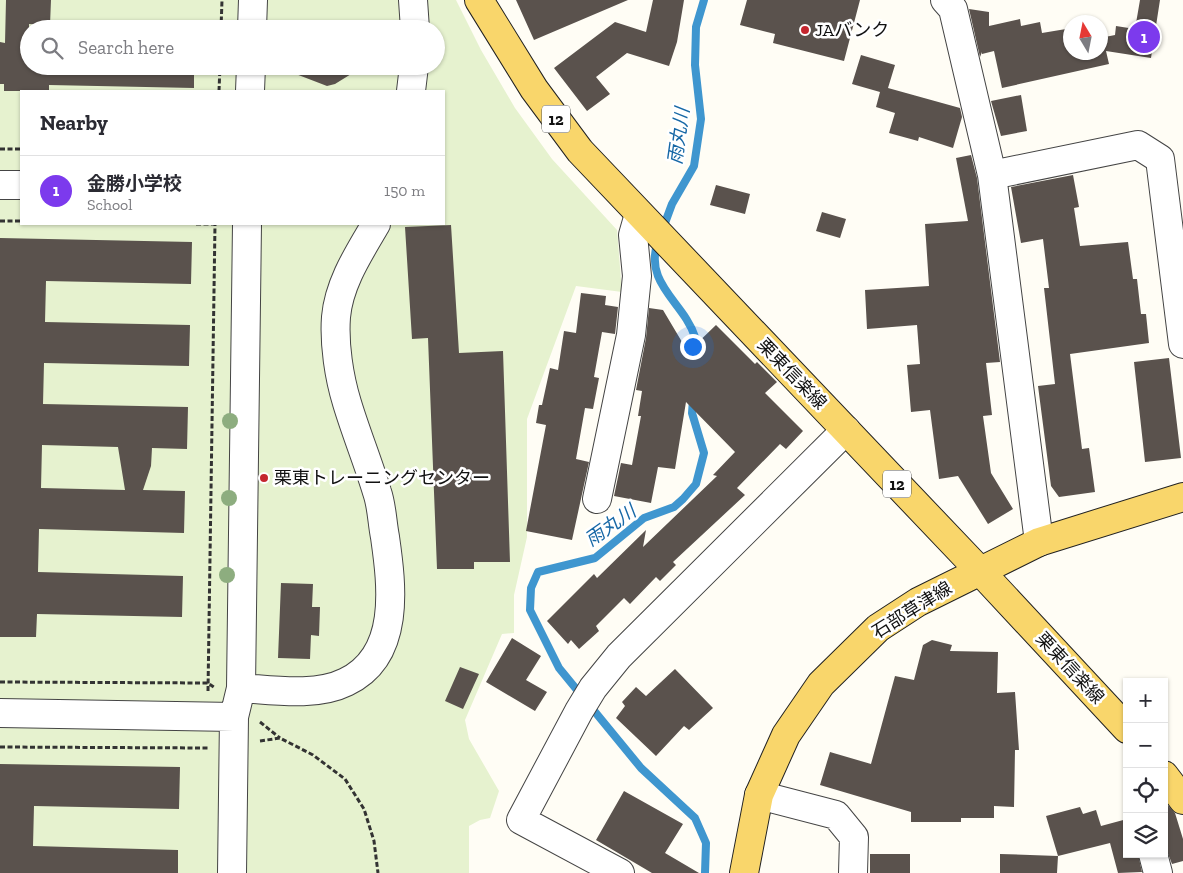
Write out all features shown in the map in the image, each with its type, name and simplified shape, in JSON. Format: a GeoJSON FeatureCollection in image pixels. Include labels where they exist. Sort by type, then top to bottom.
{"type":"FeatureCollection","features":[{"type":"Feature","properties":{"kind":"main road","name":"栗東信楽線"},"geometry":{"type":"LineString","coordinates":[[479,0],[534,89],[580,151],[979,570],[1123,725]]}},
{"type":"Feature","properties":{"kind":"main road","name":"石部草津線"},"geometry":{"type":"LineString","coordinates":[[744,873],[758,795],[786,735],[821,684],[878,628],[918,602],[979,570],[1039,542],[1183,497]]}},
{"type":"Feature","properties":{"kind":"main road"},"geometry":{"type":"LineString","coordinates":[[1168,780],[1183,800]]}},
{"type":"Feature","properties":{"kind":"street"},"geometry":{"type":"LineString","coordinates":[[252,20],[253,0]]}},
{"type":"Feature","properties":{"kind":"street"},"geometry":{"type":"LineString","coordinates":[[413,0],[414,20]]}},
{"type":"Feature","properties":{"kind":"street"},"geometry":{"type":"LineString","coordinates":[[945,0],[953,9],[992,175],[1039,542]]}},
{"type":"Feature","properties":{"kind":"street"},"geometry":{"type":"LineString","coordinates":[[250,90],[251,75]]}},
{"type":"Feature","properties":{"kind":"street"},"geometry":{"type":"LineString","coordinates":[[412,90],[413,75]]}},
{"type":"Feature","properties":{"kind":"street"},"geometry":{"type":"LineString","coordinates":[[992,175],[1138,145],[1160,159],[1181,307],[1183,344]]}},
{"type":"Feature","properties":{"kind":"street"},"geometry":{"type":"LineString","coordinates":[[0,185],[20,185]]}},
{"type":"Feature","properties":{"kind":"street"},"geometry":{"type":"LineString","coordinates":[[232,873],[234,717],[241,688],[247,225]]}},
{"type":"Feature","properties":{"kind":"street"},"geometry":{"type":"LineString","coordinates":[[241,688],[307,690],[332,687],[346,682],[365,668],[382,646],[389,620],[391,582],[378,494],[346,401],[337,351],[336,316],[342,286],[375,225]]}},
{"type":"Feature","properties":{"kind":"street"},"geometry":{"type":"LineString","coordinates":[[597,499],[631,335],[637,276],[633,235],[651,227]]}},
{"type":"Feature","properties":{"kind":"street"},"geometry":{"type":"LineString","coordinates":[[620,873],[521,820],[579,712],[594,688],[619,656],[846,430]]}},
{"type":"Feature","properties":{"kind":"street"},"geometry":{"type":"LineString","coordinates":[[0,713],[234,717]]}},
{"type":"Feature","properties":{"kind":"street"},"geometry":{"type":"LineString","coordinates":[[758,795],[836,815],[854,838],[854,873]]}},
{"type":"Feature","properties":{"kind":"street"},"geometry":{"type":"LineString","coordinates":[[1154,858],[1158,873]]}},
{"type":"Feature","properties":{"kind":"path"},"geometry":{"type":"LineString","coordinates":[[221,20],[222,0]]}},
{"type":"Feature","properties":{"kind":"path"},"geometry":{"type":"LineString","coordinates":[[219,90],[220,75]]}},
{"type":"Feature","properties":{"kind":"path"},"geometry":{"type":"LineString","coordinates":[[0,150],[20,150]]}},
{"type":"Feature","properties":{"kind":"path"},"geometry":{"type":"LineString","coordinates":[[0,221],[20,221]]}},
{"type":"Feature","properties":{"kind":"path"},"geometry":{"type":"LineString","coordinates":[[207,757],[215,225]]}},
{"type":"Feature","properties":{"kind":"path"},"geometry":{"type":"LineString","coordinates":[[0,682],[208,683]]}},
{"type":"Feature","properties":{"kind":"green space","name":"栗東トレーニングセンター"},"geometry":{"type":"Polygon","coordinates":[[[0,0],[456,0],[481,50],[515,108],[552,159],[617,230],[622,292],[576,286],[527,419],[527,537],[514,595],[514,633],[502,634],[465,720],[469,739],[499,791],[490,818],[480,820],[469,826],[469,873],[0,873],[0,0]]]}},
{"type":"Feature","properties":{"kind":"building"},"geometry":{"type":"Polygon","coordinates":[[[6,0],[51,0],[50,20],[20,20],[20,75],[194,75],[194,88],[49,85],[49,90],[4,91],[4,84],[0,84],[0,42],[5,43],[6,0]]]}},
{"type":"Feature","properties":{"kind":"building"},"geometry":{"type":"Polygon","coordinates":[[[516,0],[628,0],[534,40],[516,0]]]}},
{"type":"Feature","properties":{"kind":"building"},"geometry":{"type":"Polygon","coordinates":[[[653,0],[684,0],[677,42],[669,66],[627,53],[596,77],[610,94],[587,111],[554,68],[615,22],[646,32],[653,0]]]}},
{"type":"Feature","properties":{"kind":"building","name":"JAバンク"},"geometry":{"type":"Polygon","coordinates":[[[747,0],[860,0],[844,61],[773,43],[775,34],[740,25],[747,0]]]}},
{"type":"Feature","properties":{"kind":"building"},"geometry":{"type":"Polygon","coordinates":[[[1140,0],[1160,0],[1151,58],[1108,51],[1108,36],[1115,35],[1116,26],[1135,29],[1140,0]]]}},
{"type":"Feature","properties":{"kind":"building"},"geometry":{"type":"Polygon","coordinates":[[[969,9],[989,12],[989,26],[1020,19],[1021,26],[1040,22],[1042,33],[1063,30],[1063,60],[1108,60],[1109,64],[1002,88],[994,51],[982,54],[982,52],[980,57],[969,9]]]}},
{"type":"Feature","properties":{"kind":"building"},"geometry":{"type":"Polygon","coordinates":[[[861,55],[895,65],[888,88],[960,108],[962,117],[953,148],[919,137],[918,141],[889,133],[895,113],[876,107],[880,92],[852,84],[861,55]]]}},
{"type":"Feature","properties":{"kind":"building"},"geometry":{"type":"Polygon","coordinates":[[[298,75],[350,75],[335,84],[327,86],[298,75]]]}},
{"type":"Feature","properties":{"kind":"building"},"geometry":{"type":"Polygon","coordinates":[[[1021,95],[1027,131],[1001,136],[991,101],[1021,95]]]}},
{"type":"Feature","properties":{"kind":"building"},"geometry":{"type":"Polygon","coordinates":[[[971,155],[977,178],[1000,362],[986,363],[992,415],[983,416],[991,473],[1013,509],[988,524],[958,476],[939,479],[930,410],[911,412],[907,365],[920,364],[917,325],[867,329],[865,290],[929,286],[925,224],[968,221],[956,158],[971,155]]]}},
{"type":"Feature","properties":{"kind":"building"},"geometry":{"type":"Polygon","coordinates":[[[1073,175],[1079,207],[1074,208],[1080,246],[1128,242],[1133,279],[1137,279],[1141,314],[1146,314],[1149,343],[1070,354],[1082,449],[1089,448],[1095,492],[1059,497],[1051,486],[1038,386],[1055,384],[1044,288],[1049,288],[1043,239],[1021,243],[1011,187],[1073,175]]]}},
{"type":"Feature","properties":{"kind":"building"},"geometry":{"type":"Polygon","coordinates":[[[716,185],[750,194],[745,214],[710,205],[716,185]]]}},
{"type":"Feature","properties":{"kind":"building"},"geometry":{"type":"Polygon","coordinates":[[[822,212],[846,219],[840,238],[816,231],[822,212]]]}},
{"type":"Feature","properties":{"kind":"building"},"geometry":{"type":"Polygon","coordinates":[[[451,225],[459,353],[503,351],[510,562],[474,562],[474,569],[437,569],[428,338],[412,339],[405,227],[451,225]]]}},
{"type":"Feature","properties":{"kind":"building"},"geometry":{"type":"Polygon","coordinates":[[[0,238],[192,242],[191,284],[46,281],[45,322],[190,325],[189,366],[44,363],[43,404],[188,407],[187,449],[152,448],[151,466],[143,490],[185,491],[184,533],[39,529],[38,572],[183,576],[182,617],[37,614],[36,637],[0,637],[0,238]],[[42,445],[41,488],[125,490],[118,447],[42,445]]]}},
{"type":"Feature","properties":{"kind":"building"},"geometry":{"type":"Polygon","coordinates":[[[581,293],[606,296],[605,305],[618,307],[615,334],[602,332],[594,377],[599,378],[593,409],[585,408],[576,459],[589,462],[572,540],[526,531],[546,425],[536,423],[539,405],[542,405],[550,368],[558,370],[564,331],[576,333],[581,293]]]}},
{"type":"Feature","properties":{"kind":"building"},"geometry":{"type":"Polygon","coordinates":[[[649,308],[663,310],[688,352],[716,325],[755,364],[757,362],[777,382],[765,393],[803,431],[786,449],[780,444],[737,488],[745,495],[673,562],[676,565],[660,581],[656,577],[630,604],[624,598],[596,626],[599,631],[579,649],[571,640],[568,644],[547,621],[594,574],[597,578],[646,530],[643,547],[717,476],[713,475],[735,452],[686,402],[675,469],[658,467],[651,503],[614,496],[621,463],[632,465],[641,416],[638,416],[642,391],[636,390],[646,338],[649,308]]]}},
{"type":"Feature","properties":{"kind":"building"},"geometry":{"type":"Polygon","coordinates":[[[1169,358],[1181,458],[1145,462],[1134,362],[1169,358]]]}},
{"type":"Feature","properties":{"kind":"building"},"geometry":{"type":"Polygon","coordinates":[[[281,583],[313,584],[312,607],[320,607],[319,636],[311,635],[310,659],[278,658],[281,583]]]}},
{"type":"Feature","properties":{"kind":"building"},"geometry":{"type":"Polygon","coordinates":[[[512,638],[541,656],[526,680],[547,692],[535,711],[486,682],[512,638]]]}},
{"type":"Feature","properties":{"kind":"building"},"geometry":{"type":"Polygon","coordinates":[[[932,640],[952,645],[950,651],[998,652],[997,693],[1015,692],[1019,750],[1015,750],[1014,807],[994,806],[994,818],[961,818],[961,822],[911,822],[911,812],[820,785],[830,752],[871,764],[895,676],[914,680],[923,645],[932,640]]]}},
{"type":"Feature","properties":{"kind":"building"},"geometry":{"type":"Polygon","coordinates":[[[460,667],[479,674],[463,709],[445,701],[460,667]]]}},
{"type":"Feature","properties":{"kind":"building"},"geometry":{"type":"Polygon","coordinates":[[[675,669],[713,708],[689,730],[684,726],[656,756],[616,718],[625,706],[622,702],[636,687],[646,696],[675,669]]]}},
{"type":"Feature","properties":{"kind":"building"},"geometry":{"type":"Polygon","coordinates":[[[0,764],[180,767],[179,809],[34,806],[33,846],[178,850],[178,873],[0,873],[0,764]]]}},
{"type":"Feature","properties":{"kind":"building"},"geometry":{"type":"Polygon","coordinates":[[[624,791],[683,824],[665,853],[699,873],[652,873],[596,840],[624,791]]]}},
{"type":"Feature","properties":{"kind":"building"},"geometry":{"type":"Polygon","coordinates":[[[1168,805],[1175,813],[1183,839],[1183,861],[1172,864],[1168,854],[1168,805]]]}},
{"type":"Feature","properties":{"kind":"building"},"geometry":{"type":"Polygon","coordinates":[[[1080,807],[1083,814],[1096,810],[1101,826],[1123,820],[1123,858],[1139,858],[1142,872],[1118,873],[1110,843],[1058,856],[1046,816],[1080,807]]]}},
{"type":"Feature","properties":{"kind":"building"},"geometry":{"type":"Polygon","coordinates":[[[870,854],[910,854],[910,873],[870,873],[870,854]]]}},
{"type":"Feature","properties":{"kind":"building"},"geometry":{"type":"Polygon","coordinates":[[[1000,854],[1058,856],[1057,873],[1000,873],[1000,854]]]}},
{"type":"Feature","properties":{"kind":"waterway","name":"雨丸川"},"geometry":{"type":"LineString","coordinates":[[662,231],[672,204],[694,166],[701,119],[695,65],[696,27],[704,0]]}},
{"type":"Feature","properties":{"kind":"waterway","name":"雨丸川"},"geometry":{"type":"LineString","coordinates":[[658,241],[655,256],[656,269],[660,281],[690,325],[696,339],[697,353]]}},
{"type":"Feature","properties":{"kind":"waterway","name":"雨丸川"},"geometry":{"type":"LineString","coordinates":[[693,399],[692,413],[704,453],[696,484],[674,507],[644,518],[595,558],[538,572],[531,588],[530,610],[559,668],[641,768],[695,818],[706,843],[705,873]]}},
{"type":"Feature","properties":{"kind":"place","name":"JAバンク"},"geometry":{"type":"Point","coordinates":[805,30]}},
{"type":"Feature","properties":{"kind":"place","name":"金勝小学校"},"geometry":{"type":"Point","coordinates":[1144,37]}},
{"type":"Feature","properties":{"kind":"place","name":"栗東トレーニングセンター"},"geometry":{"type":"Point","coordinates":[264,478]}}]}
